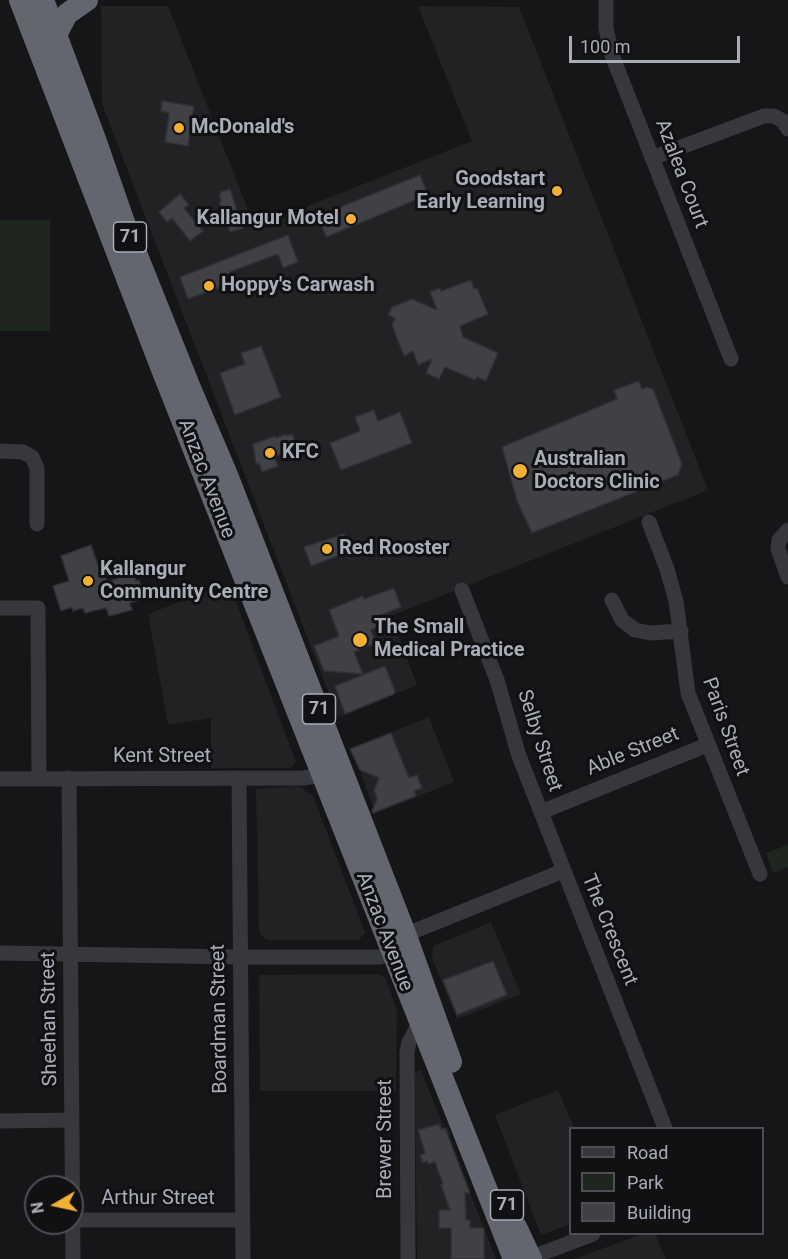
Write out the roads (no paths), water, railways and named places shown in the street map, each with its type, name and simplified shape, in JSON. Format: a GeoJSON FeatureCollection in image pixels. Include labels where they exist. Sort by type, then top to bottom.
{"type":"FeatureCollection","features":[{"type":"Feature","properties":{"kind":"highway","name":"Anzac Avenue"},"geometry":{"type":"LineString","coordinates":[[20,0],[152,343],[323,775],[453,1068],[506,1203],[525,1259]]}},
{"type":"Feature","properties":{"kind":"highway","name":"Anzac Avenue"},"geometry":{"type":"LineString","coordinates":[[43,0],[126,228],[227,475],[399,944],[420,1022],[525,1259]]}},
{"type":"Feature","properties":{"kind":"highway"},"geometry":{"type":"LineString","coordinates":[[56,35],[67,14],[87,0]]}},
{"type":"Feature","properties":{"kind":"street","name":"Azalea Court"},"geometry":{"type":"LineString","coordinates":[[606,0],[606,28],[612,55],[731,359]]}},
{"type":"Feature","properties":{"kind":"street"},"geometry":{"type":"LineString","coordinates":[[652,158],[764,116],[774,116],[783,121],[788,129]]}},
{"type":"Feature","properties":{"kind":"street"},"geometry":{"type":"LineString","coordinates":[[0,451],[22,452],[32,457],[36,468],[38,524]]}},
{"type":"Feature","properties":{"kind":"street","name":"Paris Street"},"geometry":{"type":"LineString","coordinates":[[648,522],[671,580],[681,631],[686,686],[707,745],[760,874]]}},
{"type":"Feature","properties":{"kind":"street"},"geometry":{"type":"LineString","coordinates":[[788,530],[779,540],[778,549],[788,577]]}},
{"type":"Feature","properties":{"kind":"street","name":"Selby Street"},"geometry":{"type":"LineString","coordinates":[[462,590],[497,680],[519,756],[563,871]]}},
{"type":"Feature","properties":{"kind":"street"},"geometry":{"type":"LineString","coordinates":[[612,600],[622,620],[635,630],[650,633],[681,631]]}},
{"type":"Feature","properties":{"kind":"street"},"geometry":{"type":"LineString","coordinates":[[0,608],[38,608],[39,779]]}},
{"type":"Feature","properties":{"kind":"street","name":"Able Street"},"geometry":{"type":"LineString","coordinates":[[541,812],[707,745]]}},
{"type":"Feature","properties":{"kind":"street","name":"Kent Street"},"geometry":{"type":"LineString","coordinates":[[0,779],[303,778],[323,775]]}},
{"type":"Feature","properties":{"kind":"street","name":"Sheehan Street"},"geometry":{"type":"LineString","coordinates":[[69,778],[73,1175]]}},
{"type":"Feature","properties":{"kind":"street","name":"Boardman Street"},"geometry":{"type":"LineString","coordinates":[[239,778],[243,1259]]}},
{"type":"Feature","properties":{"kind":"street","name":"The Crescent"},"geometry":{"type":"LineString","coordinates":[[0,953],[372,957],[563,871],[665,1127]]}},
{"type":"Feature","properties":{"kind":"street","name":"Brewer Street"},"geometry":{"type":"LineString","coordinates":[[408,1259],[407,1052],[409,1042],[420,1022]]}},
{"type":"Feature","properties":{"kind":"street"},"geometry":{"type":"LineString","coordinates":[[0,1121],[72,1120]]}},
{"type":"Feature","properties":{"kind":"street","name":"Arthur Street"},"geometry":{"type":"LineString","coordinates":[[84,1220],[242,1220]]}},
{"type":"Feature","properties":{"kind":"street","name":"Sheehan Street"},"geometry":{"type":"LineString","coordinates":[[73,1235],[73,1259]]}},
{"type":"Feature","properties":{"kind":"street"},"geometry":{"type":"LineString","coordinates":[[525,1259],[588,1235]]}},
{"type":"Feature","properties":{"kind":"place","name":"McDonald's"},"geometry":{"type":"Point","coordinates":[179,128]}},
{"type":"Feature","properties":{"kind":"place","name":"Goodstart Early Learning"},"geometry":{"type":"Point","coordinates":[557,191]}},
{"type":"Feature","properties":{"kind":"place","name":"Kallangur Motel"},"geometry":{"type":"Point","coordinates":[351,219]}},
{"type":"Feature","properties":{"kind":"place","name":"Hoppy's Carwash"},"geometry":{"type":"Point","coordinates":[209,286]}},
{"type":"Feature","properties":{"kind":"place","name":"KFC"},"geometry":{"type":"Point","coordinates":[270,453]}},
{"type":"Feature","properties":{"kind":"place","name":"Australian Doctors Clinic"},"geometry":{"type":"Point","coordinates":[520,471]}},
{"type":"Feature","properties":{"kind":"place","name":"Red Rooster"},"geometry":{"type":"Point","coordinates":[327,549]}},
{"type":"Feature","properties":{"kind":"place","name":"Kallangur Community Centre"},"geometry":{"type":"Point","coordinates":[88,581]}},
{"type":"Feature","properties":{"kind":"place","name":"The Small Medical Practice"},"geometry":{"type":"Point","coordinates":[360,640]}}]}
